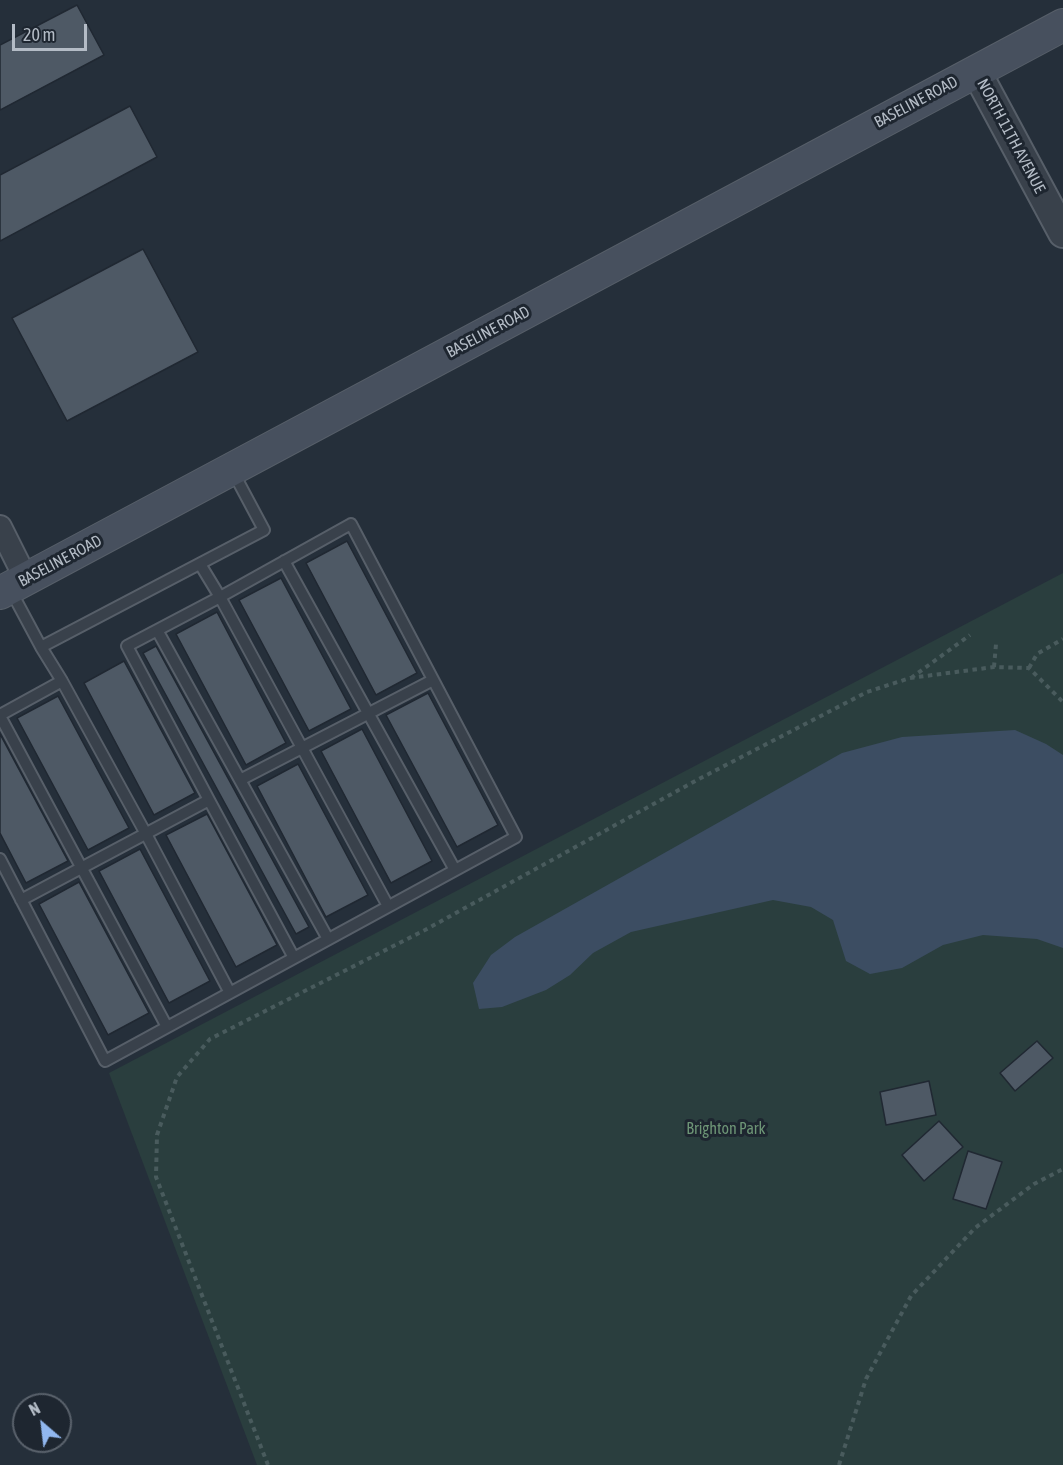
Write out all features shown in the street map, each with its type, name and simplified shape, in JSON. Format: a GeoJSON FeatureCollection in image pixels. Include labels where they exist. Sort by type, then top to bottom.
{"type":"FeatureCollection","features":[{"type":"Feature","properties":{"kind":"main road","name":"BASELINE ROAD"},"geometry":{"type":"LineString","coordinates":[[12,587],[1063,25]]}},
{"type":"Feature","properties":{"kind":"street","name":"NORTH 11TH AVENUE"},"geometry":{"type":"LineString","coordinates":[[976,71],[1063,233]]}},
{"type":"Feature","properties":{"kind":"street"},"geometry":{"type":"LineString","coordinates":[[0,527],[12,587]]}},
{"type":"Feature","properties":{"kind":"lane"},"geometry":{"type":"LineString","coordinates":[[41,647],[264,530],[232,469]]}},
{"type":"Feature","properties":{"kind":"lane"},"geometry":{"type":"LineString","coordinates":[[0,859],[105,1060],[230,993],[516,837],[351,524],[127,646],[294,958]]}},
{"type":"Feature","properties":{"kind":"lane"},"geometry":{"type":"LineString","coordinates":[[284,561],[455,870]]}},
{"type":"Feature","properties":{"kind":"lane"},"geometry":{"type":"LineString","coordinates":[[200,564],[388,906]]}},
{"type":"Feature","properties":{"kind":"lane"},"geometry":{"type":"LineString","coordinates":[[12,587],[41,647],[146,834],[230,993]]}},
{"type":"Feature","properties":{"kind":"lane"},"geometry":{"type":"LineString","coordinates":[[157,630],[328,939]]}},
{"type":"Feature","properties":{"kind":"lane"},"geometry":{"type":"LineString","coordinates":[[240,780],[433,680]]}},
{"type":"Feature","properties":{"kind":"lane"},"geometry":{"type":"LineString","coordinates":[[62,681],[0,716],[167,1027]]}},
{"type":"Feature","properties":{"kind":"lane"},"geometry":{"type":"LineString","coordinates":[[21,900],[209,800]]}},
{"type":"Feature","properties":{"kind":"path"},"geometry":{"type":"LineString","coordinates":[[910,678],[970,636]]}},
{"type":"Feature","properties":{"kind":"path"},"geometry":{"type":"LineString","coordinates":[[1029,668],[1037,654],[1063,639]]}},
{"type":"Feature","properties":{"kind":"path"},"geometry":{"type":"LineString","coordinates":[[994,667],[996,644]]}},
{"type":"Feature","properties":{"kind":"path"},"geometry":{"type":"LineString","coordinates":[[268,1465],[156,1177],[157,1135],[177,1077],[210,1039],[425,930],[697,780],[867,692],[910,678],[994,667],[1029,668],[1063,702]]}},
{"type":"Feature","properties":{"kind":"path"},"geometry":{"type":"LineString","coordinates":[[839,1465],[866,1378],[911,1296],[975,1228],[1034,1184],[1063,1169]]}},
{"type":"Feature","properties":{"kind":"green space","name":"Brighton Park"},"geometry":{"type":"Polygon","coordinates":[[[1063,573],[1063,1465],[257,1465],[109,1073],[1063,573]]]}},
{"type":"Feature","properties":{"kind":"water"},"geometry":{"type":"Polygon","coordinates":[[[1015,730],[1046,744],[1063,755],[1063,948],[1037,939],[983,935],[943,945],[902,968],[870,974],[846,961],[833,920],[811,907],[773,900],[631,932],[593,953],[570,975],[546,990],[502,1007],[479,1009],[473,983],[491,955],[515,937],[842,753],[902,737],[1015,730]]]}},
{"type":"Feature","properties":{"kind":"building"},"geometry":{"type":"Polygon","coordinates":[[[77,5],[104,55],[0,110],[0,45],[77,5]]]}},
{"type":"Feature","properties":{"kind":"building"},"geometry":{"type":"Polygon","coordinates":[[[130,106],[157,157],[0,241],[0,175],[130,106]]]}},
{"type":"Feature","properties":{"kind":"building"},"geometry":{"type":"Polygon","coordinates":[[[143,249],[198,352],[67,421],[12,318],[143,249]]]}},
{"type":"Feature","properties":{"kind":"building"},"geometry":{"type":"Polygon","coordinates":[[[347,541],[417,673],[376,695],[306,563],[347,541]]]}},
{"type":"Feature","properties":{"kind":"building"},"geometry":{"type":"Polygon","coordinates":[[[281,578],[351,709],[309,731],[239,600],[281,578]]]}},
{"type":"Feature","properties":{"kind":"building"},"geometry":{"type":"Polygon","coordinates":[[[217,612],[286,743],[246,765],[176,634],[217,612]]]}},
{"type":"Feature","properties":{"kind":"building"},"geometry":{"type":"Polygon","coordinates":[[[156,646],[309,927],[296,934],[143,653],[156,646]]]}},
{"type":"Feature","properties":{"kind":"building"},"geometry":{"type":"Polygon","coordinates":[[[124,661],[195,793],[154,815],[84,683],[124,661]]]}},
{"type":"Feature","properties":{"kind":"building"},"geometry":{"type":"Polygon","coordinates":[[[428,693],[498,825],[457,847],[386,715],[428,693]]]}},
{"type":"Feature","properties":{"kind":"building"},"geometry":{"type":"Polygon","coordinates":[[[58,696],[129,828],[88,850],[17,718],[58,696]]]}},
{"type":"Feature","properties":{"kind":"building"},"geometry":{"type":"Polygon","coordinates":[[[362,729],[432,861],[391,883],[321,751],[362,729]]]}},
{"type":"Feature","properties":{"kind":"building"},"geometry":{"type":"Polygon","coordinates":[[[0,734],[68,861],[26,883],[0,833],[0,734]]]}},
{"type":"Feature","properties":{"kind":"building"},"geometry":{"type":"Polygon","coordinates":[[[298,764],[368,895],[326,917],[257,786],[298,764]]]}},
{"type":"Feature","properties":{"kind":"building"},"geometry":{"type":"Polygon","coordinates":[[[207,814],[277,945],[236,967],[166,835],[207,814]]]}},
{"type":"Feature","properties":{"kind":"building"},"geometry":{"type":"Polygon","coordinates":[[[140,849],[210,981],[169,1003],[99,871],[140,849]]]}},
{"type":"Feature","properties":{"kind":"building"},"geometry":{"type":"Polygon","coordinates":[[[79,882],[149,1013],[108,1035],[39,904],[79,882]]]}},
{"type":"Feature","properties":{"kind":"building"},"geometry":{"type":"Polygon","coordinates":[[[1037,1041],[1053,1058],[1015,1091],[1000,1073],[1037,1041]]]}},
{"type":"Feature","properties":{"kind":"building"},"geometry":{"type":"Polygon","coordinates":[[[929,1081],[936,1115],[886,1125],[880,1092],[929,1081]]]}},
{"type":"Feature","properties":{"kind":"building"},"geometry":{"type":"Polygon","coordinates":[[[939,1121],[963,1147],[924,1181],[902,1155],[939,1121]]]}},
{"type":"Feature","properties":{"kind":"building"},"geometry":{"type":"Polygon","coordinates":[[[968,1151],[1002,1162],[986,1209],[953,1199],[968,1151]]]}}]}
